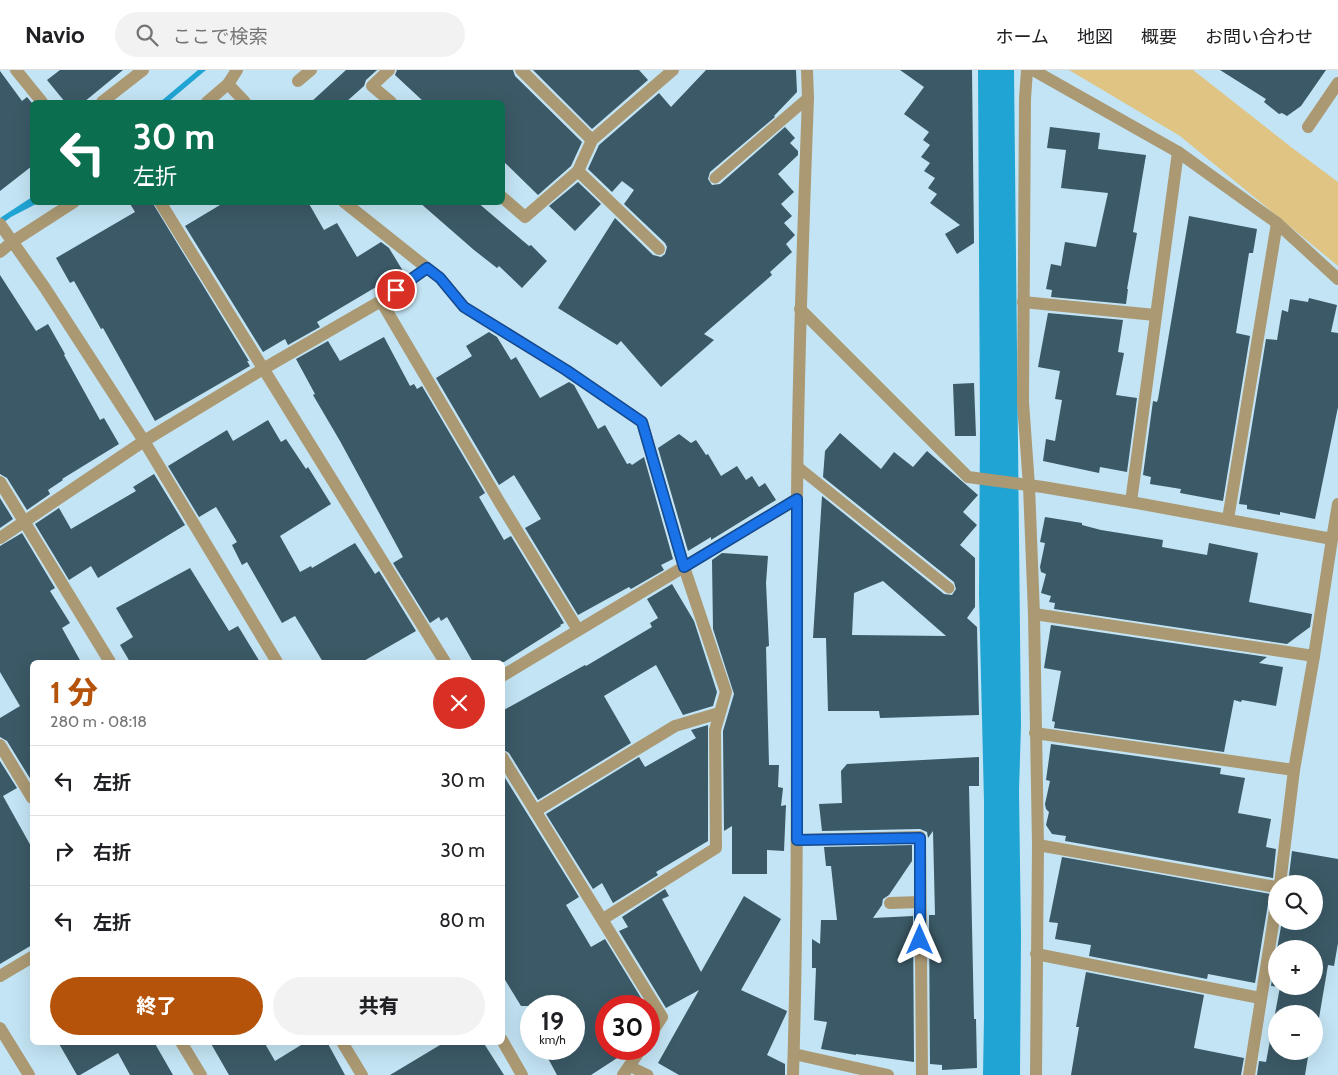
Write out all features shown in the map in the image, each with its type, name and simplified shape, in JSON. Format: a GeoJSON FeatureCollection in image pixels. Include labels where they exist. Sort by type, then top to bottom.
{"type":"FeatureCollection","features":[{"type":"Feature","properties":{"kind":"street"},"geometry":{"type":"LineString","coordinates":[[16,70],[40,100]]}},
{"type":"Feature","properties":{"kind":"street"},"geometry":{"type":"LineString","coordinates":[[105,100],[143,70]]}},
{"type":"Feature","properties":{"kind":"street"},"geometry":{"type":"LineString","coordinates":[[209,100],[228,84],[237,70]]}},
{"type":"Feature","properties":{"kind":"street"},"geometry":{"type":"LineString","coordinates":[[298,82],[311,70]]}},
{"type":"Feature","properties":{"kind":"street"},"geometry":{"type":"LineString","coordinates":[[390,70],[372,86],[390,100]]}},
{"type":"Feature","properties":{"kind":"street"},"geometry":{"type":"LineString","coordinates":[[521,70],[592,140]]}},
{"type":"Feature","properties":{"kind":"street"},"geometry":{"type":"LineString","coordinates":[[505,200],[525,217],[578,171],[592,140],[673,70]]}},
{"type":"Feature","properties":{"kind":"street"},"geometry":{"type":"LineString","coordinates":[[793,1075],[797,840],[797,499],[800,309],[808,98],[807,70]]}},
{"type":"Feature","properties":{"kind":"street"},"geometry":{"type":"LineString","coordinates":[[1027,70],[1025,99],[1023,402],[1029,486],[1034,614],[1038,844],[1036,1075]]}},
{"type":"Feature","properties":{"kind":"street"},"geometry":{"type":"LineString","coordinates":[[1033,70],[1178,152],[1277,223],[1338,279]]}},
{"type":"Feature","properties":{"kind":"street"},"geometry":{"type":"LineString","coordinates":[[228,84],[243,100]]}},
{"type":"Feature","properties":{"kind":"street"},"geometry":{"type":"LineString","coordinates":[[1308,127],[1338,85]]}},
{"type":"Feature","properties":{"kind":"street"},"geometry":{"type":"LineString","coordinates":[[1131,502],[1178,152]]}},
{"type":"Feature","properties":{"kind":"street"},"geometry":{"type":"LineString","coordinates":[[578,171],[659,249]]}},
{"type":"Feature","properties":{"kind":"street"},"geometry":{"type":"LineString","coordinates":[[0,252],[12,242],[69,205]]}},
{"type":"Feature","properties":{"kind":"street"},"geometry":{"type":"LineString","coordinates":[[162,205],[443,660]]}},
{"type":"Feature","properties":{"kind":"street"},"geometry":{"type":"LineString","coordinates":[[348,205],[440,278],[464,307],[566,370],[642,422],[684,567],[726,692],[715,730],[716,848],[603,919]]}},
{"type":"Feature","properties":{"kind":"street"},"geometry":{"type":"LineString","coordinates":[[1228,519],[1277,223]]}},
{"type":"Feature","properties":{"kind":"street"},"geometry":{"type":"LineString","coordinates":[[0,224],[45,288],[144,441],[276,660]]}},
{"type":"Feature","properties":{"kind":"street"},"geometry":{"type":"LineString","coordinates":[[0,538],[144,441],[381,301],[427,268]]}},
{"type":"Feature","properties":{"kind":"street"},"geometry":{"type":"LineString","coordinates":[[381,301],[500,503],[578,630]]}},
{"type":"Feature","properties":{"kind":"street"},"geometry":{"type":"LineString","coordinates":[[1023,302],[1155,315]]}},
{"type":"Feature","properties":{"kind":"street"},"geometry":{"type":"LineString","coordinates":[[800,309],[968,477],[1043,487],[1332,539]]}},
{"type":"Feature","properties":{"kind":"street"},"geometry":{"type":"LineString","coordinates":[[0,482],[109,660]]}},
{"type":"Feature","properties":{"kind":"street"},"geometry":{"type":"LineString","coordinates":[[505,674],[797,499]]}},
{"type":"Feature","properties":{"kind":"street"},"geometry":{"type":"LineString","coordinates":[[1281,875],[1294,770],[1338,504]]}},
{"type":"Feature","properties":{"kind":"street"},"geometry":{"type":"LineString","coordinates":[[1034,614],[1314,656]]}},
{"type":"Feature","properties":{"kind":"street"},"geometry":{"type":"LineString","coordinates":[[535,811],[675,726],[719,713]]}},
{"type":"Feature","properties":{"kind":"street"},"geometry":{"type":"LineString","coordinates":[[1035,733],[1294,770]]}},
{"type":"Feature","properties":{"kind":"street"},"geometry":{"type":"LineString","coordinates":[[0,745],[30,795]]}},
{"type":"Feature","properties":{"kind":"street"},"geometry":{"type":"LineString","coordinates":[[505,762],[649,995]]}},
{"type":"Feature","properties":{"kind":"street"},"geometry":{"type":"LineString","coordinates":[[797,840],[920,838],[922,1075]]}},
{"type":"Feature","properties":{"kind":"street"},"geometry":{"type":"LineString","coordinates":[[1038,844],[1268,886]]}},
{"type":"Feature","properties":{"kind":"street"},"geometry":{"type":"LineString","coordinates":[[890,903],[920,902]]}},
{"type":"Feature","properties":{"kind":"street"},"geometry":{"type":"LineString","coordinates":[[1249,1075],[1272,930]]}},
{"type":"Feature","properties":{"kind":"street"},"geometry":{"type":"LineString","coordinates":[[1036,954],[1260,998]]}},
{"type":"Feature","properties":{"kind":"street"},"geometry":{"type":"LineString","coordinates":[[0,976],[30,958]]}},
{"type":"Feature","properties":{"kind":"street"},"geometry":{"type":"LineString","coordinates":[[2,1036],[29,1075]]}},
{"type":"Feature","properties":{"kind":"street"},"geometry":{"type":"LineString","coordinates":[[183,1045],[201,1075]]}},
{"type":"Feature","properties":{"kind":"street"},"geometry":{"type":"LineString","coordinates":[[344,1045],[362,1075]]}},
{"type":"Feature","properties":{"kind":"street"},"geometry":{"type":"LineString","coordinates":[[505,1045],[522,1075]]}},
{"type":"Feature","properties":{"kind":"street"},"geometry":{"type":"LineString","coordinates":[[794,1054],[888,1075]]}},
{"type":"Feature","properties":{"kind":"street"},"geometry":{"type":"LineString","coordinates":[[626,1071],[633,1060]]}},
{"type":"Feature","properties":{"kind":"lane"},"geometry":{"type":"LineString","coordinates":[[715,178],[808,98]]}},
{"type":"Feature","properties":{"kind":"lane"},"geometry":{"type":"LineString","coordinates":[[798,466],[949,588]]}},
{"type":"Feature","properties":{"kind":"lane"},"geometry":{"type":"LineString","coordinates":[[626,1071],[648,1075]]}},
{"type":"Feature","properties":{"kind":"shaded area"},"geometry":{"type":"Polygon","coordinates":[[[1069,70],[1193,70],[1338,182],[1338,266],[1180,136],[1069,70]]]}},
{"type":"Feature","properties":{"kind":"water"},"geometry":{"type":"Polygon","coordinates":[[[198,70],[206,70],[170,100],[162,100],[198,70]]]}},
{"type":"Feature","properties":{"kind":"water"},"geometry":{"type":"Polygon","coordinates":[[[978,70],[1014,70],[1021,725],[1019,791],[1020,1075],[983,1075],[984,801],[979,595],[978,70]]]}},
{"type":"Feature","properties":{"kind":"water"},"geometry":{"type":"Polygon","coordinates":[[[30,198],[30,205],[34,205],[0,225],[0,218],[30,198]]]}},
{"type":"Feature","properties":{"kind":"building"},"geometry":{"type":"Polygon","coordinates":[[[60,70],[123,70],[86,100],[63,100],[47,80],[60,70]]]}},
{"type":"Feature","properties":{"kind":"building"},"geometry":{"type":"Polygon","coordinates":[[[346,70],[377,70],[366,80],[364,86],[348,100],[313,100],[346,70]]]}},
{"type":"Feature","properties":{"kind":"building"},"geometry":{"type":"Polygon","coordinates":[[[397,70],[513,70],[515,76],[582,142],[571,166],[538,195],[505,163],[505,100],[422,100],[395,75],[397,70]]]}},
{"type":"Feature","properties":{"kind":"building"},"geometry":{"type":"Polygon","coordinates":[[[533,70],[639,70],[648,80],[592,129],[533,70]]]}},
{"type":"Feature","properties":{"kind":"building"},"geometry":{"type":"Polygon","coordinates":[[[706,70],[796,70],[797,92],[775,117],[710,172],[708,179],[712,185],[720,184],[785,127],[795,138],[790,143],[798,151],[798,155],[778,174],[794,192],[781,204],[792,216],[784,223],[795,235],[786,244],[792,252],[770,272],[772,275],[704,334],[714,340],[661,387],[621,341],[617,345],[558,308],[615,218],[653,255],[661,257],[665,254],[667,247],[665,243],[624,204],[634,190],[622,181],[612,192],[588,169],[599,145],[659,93],[671,107],[706,70]]]}},
{"type":"Feature","properties":{"kind":"building"},"geometry":{"type":"Polygon","coordinates":[[[900,70],[972,70],[974,243],[957,254],[945,234],[960,225],[930,203],[937,194],[928,188],[935,178],[924,171],[930,163],[921,157],[930,145],[923,140],[929,132],[904,114],[924,87],[900,70]]]}},
{"type":"Feature","properties":{"kind":"building"},"geometry":{"type":"Polygon","coordinates":[[[1220,70],[1326,70],[1301,106],[1287,116],[1282,113],[1279,114],[1264,102],[1266,99],[1220,70]]]}},
{"type":"Feature","properties":{"kind":"building"},"geometry":{"type":"Polygon","coordinates":[[[0,71],[22,101],[27,97],[30,101],[30,168],[0,191],[0,71]]]}},
{"type":"Feature","properties":{"kind":"building"},"geometry":{"type":"Polygon","coordinates":[[[1050,127],[1100,133],[1098,149],[1146,155],[1133,232],[1137,233],[1126,304],[1051,297],[1052,290],[1046,289],[1051,264],[1061,266],[1065,242],[1096,247],[1108,193],[1061,188],[1066,150],[1047,148],[1050,127]]]}},
{"type":"Feature","properties":{"kind":"building"},"geometry":{"type":"Polygon","coordinates":[[[578,182],[601,204],[575,231],[549,206],[578,182]]]}},
{"type":"Feature","properties":{"kind":"building"},"geometry":{"type":"Polygon","coordinates":[[[131,205],[154,205],[249,361],[247,361],[250,366],[155,421],[103,328],[101,329],[74,281],[70,283],[56,258],[135,212],[131,205]]]}},
{"type":"Feature","properties":{"kind":"building"},"geometry":{"type":"Polygon","coordinates":[[[220,205],[310,205],[324,230],[337,223],[357,257],[381,242],[389,248],[403,271],[317,322],[320,327],[288,345],[285,339],[263,352],[185,226],[220,205]]]}},
{"type":"Feature","properties":{"kind":"building"},"geometry":{"type":"Polygon","coordinates":[[[422,205],[481,205],[529,246],[531,245],[547,261],[522,288],[499,266],[497,268],[422,205]]]}},
{"type":"Feature","properties":{"kind":"building"},"geometry":{"type":"Polygon","coordinates":[[[1189,216],[1257,229],[1253,253],[1249,253],[1236,333],[1250,336],[1223,501],[1180,493],[1181,489],[1150,484],[1151,477],[1143,475],[1153,401],[1157,402],[1158,399],[1189,216]]]}},
{"type":"Feature","properties":{"kind":"building"},"geometry":{"type":"Polygon","coordinates":[[[0,275],[36,331],[48,324],[100,420],[104,418],[119,444],[62,479],[48,490],[50,494],[27,510],[7,478],[0,474],[0,275]]]}},
{"type":"Feature","properties":{"kind":"building"},"geometry":{"type":"Polygon","coordinates":[[[1309,298],[1337,305],[1331,332],[1338,333],[1338,407],[1315,519],[1280,512],[1280,515],[1247,509],[1247,505],[1239,504],[1266,339],[1277,340],[1282,310],[1288,312],[1290,299],[1308,302],[1309,298]]]}},
{"type":"Feature","properties":{"kind":"building"},"geometry":{"type":"Polygon","coordinates":[[[1048,313],[1123,320],[1118,352],[1124,353],[1116,395],[1137,398],[1127,472],[1100,467],[1099,473],[1043,461],[1046,439],[1055,441],[1062,400],[1055,399],[1060,371],[1038,367],[1048,313]]]}},
{"type":"Feature","properties":{"kind":"building"},"geometry":{"type":"Polygon","coordinates":[[[489,332],[497,337],[511,360],[516,357],[540,398],[569,382],[574,385],[598,429],[605,425],[627,464],[630,463],[632,465],[644,457],[673,559],[661,565],[664,570],[631,589],[629,587],[578,615],[525,528],[541,519],[514,475],[499,485],[436,378],[472,356],[466,346],[489,332]]]}},
{"type":"Feature","properties":{"kind":"building"},"geometry":{"type":"Polygon","coordinates":[[[384,337],[410,386],[414,384],[417,389],[422,386],[485,493],[479,497],[504,540],[511,536],[564,623],[561,626],[505,661],[472,660],[447,617],[441,621],[439,617],[430,623],[393,563],[403,557],[313,395],[315,394],[296,359],[328,341],[340,361],[384,337]]]}},
{"type":"Feature","properties":{"kind":"building"},"geometry":{"type":"Polygon","coordinates":[[[974,383],[976,436],[955,436],[953,384],[974,383]]]}},
{"type":"Feature","properties":{"kind":"building"},"geometry":{"type":"Polygon","coordinates":[[[268,420],[281,442],[286,439],[306,469],[308,467],[331,504],[280,536],[300,572],[311,566],[312,568],[355,543],[375,574],[379,571],[416,631],[365,660],[322,660],[295,616],[282,623],[247,562],[242,565],[232,545],[237,542],[216,507],[199,517],[168,466],[227,430],[233,441],[268,420]]]}},
{"type":"Feature","properties":{"kind":"building"},"geometry":{"type":"Polygon","coordinates":[[[840,433],[881,469],[894,452],[913,467],[927,451],[978,495],[963,512],[977,525],[960,545],[975,558],[975,607],[967,618],[977,627],[979,715],[880,718],[879,711],[828,711],[826,638],[813,638],[822,496],[944,594],[952,595],[956,589],[954,582],[823,477],[825,451],[840,433]],[[883,581],[854,593],[852,635],[946,636],[883,581]]]}},
{"type":"Feature","properties":{"kind":"building"},"geometry":{"type":"Polygon","coordinates":[[[679,434],[691,443],[696,440],[706,455],[708,454],[721,476],[737,466],[746,480],[752,476],[759,487],[765,483],[776,500],[711,540],[711,537],[688,551],[658,448],[679,434]]]}},
{"type":"Feature","properties":{"kind":"building"},"geometry":{"type":"Polygon","coordinates":[[[154,474],[185,525],[98,578],[91,566],[69,580],[35,524],[59,508],[71,529],[136,491],[133,487],[154,474]]]}},
{"type":"Feature","properties":{"kind":"building"},"geometry":{"type":"Polygon","coordinates":[[[0,498],[13,519],[0,528],[0,498]]]}},
{"type":"Feature","properties":{"kind":"building"},"geometry":{"type":"Polygon","coordinates":[[[1045,517],[1082,523],[1082,525],[1101,530],[1163,540],[1162,547],[1207,555],[1209,543],[1258,553],[1249,602],[1312,614],[1310,627],[1287,644],[1054,609],[1055,603],[1049,602],[1051,596],[1041,593],[1046,574],[1041,572],[1040,567],[1045,543],[1040,542],[1045,517]]]}},
{"type":"Feature","properties":{"kind":"building"},"geometry":{"type":"Polygon","coordinates":[[[22,533],[55,588],[50,591],[70,623],[62,628],[80,660],[30,660],[30,778],[7,741],[0,737],[0,718],[20,706],[0,672],[0,546],[22,533]]]}},
{"type":"Feature","properties":{"kind":"building"},"geometry":{"type":"Polygon","coordinates":[[[722,553],[768,556],[766,583],[769,646],[766,647],[769,765],[779,765],[778,787],[783,788],[781,806],[786,805],[784,851],[767,850],[767,874],[732,874],[732,826],[724,831],[723,731],[734,694],[713,629],[712,560],[722,553]]]}},
{"type":"Feature","properties":{"kind":"building"},"geometry":{"type":"Polygon","coordinates":[[[190,568],[229,631],[238,626],[259,660],[129,660],[120,645],[133,637],[116,608],[190,568]]]}},
{"type":"Feature","properties":{"kind":"building"},"geometry":{"type":"Polygon","coordinates":[[[672,584],[694,621],[717,692],[713,706],[683,715],[656,665],[604,696],[631,743],[538,800],[509,753],[505,751],[505,709],[586,666],[652,627],[650,623],[658,618],[647,599],[672,584]]]}},
{"type":"Feature","properties":{"kind":"building"},"geometry":{"type":"Polygon","coordinates":[[[1051,625],[1267,657],[1259,663],[1283,667],[1276,706],[1234,700],[1224,752],[1054,728],[1055,722],[1052,721],[1061,671],[1044,668],[1051,625]]]}},
{"type":"Feature","properties":{"kind":"building"},"geometry":{"type":"Polygon","coordinates":[[[708,725],[708,841],[656,872],[658,875],[613,903],[602,883],[593,889],[546,814],[639,757],[645,767],[696,738],[691,730],[708,725]]]}},
{"type":"Feature","properties":{"kind":"building"},"geometry":{"type":"Polygon","coordinates":[[[1051,744],[1221,768],[1220,774],[1245,778],[1238,813],[1271,819],[1266,847],[1276,849],[1273,875],[1268,875],[1268,877],[1065,841],[1066,836],[1052,834],[1046,825],[1049,812],[1045,804],[1050,781],[1046,780],[1051,744]]]}},
{"type":"Feature","properties":{"kind":"building"},"geometry":{"type":"Polygon","coordinates":[[[979,757],[979,786],[969,786],[974,1019],[976,1019],[977,1068],[942,1070],[942,1065],[930,1064],[929,915],[935,915],[933,831],[928,838],[927,832],[920,829],[822,831],[819,804],[842,803],[841,771],[847,764],[979,757]]]}},
{"type":"Feature","properties":{"kind":"building"},"geometry":{"type":"Polygon","coordinates":[[[0,761],[17,788],[3,796],[30,844],[30,946],[0,964],[0,761]]]}},
{"type":"Feature","properties":{"kind":"building"},"geometry":{"type":"Polygon","coordinates":[[[505,778],[579,897],[566,905],[591,947],[605,939],[639,995],[595,995],[595,1060],[614,1060],[591,1075],[557,1075],[549,1060],[585,1060],[585,995],[520,995],[520,1004],[505,980],[505,778]]]}},
{"type":"Feature","properties":{"kind":"building"},"geometry":{"type":"Polygon","coordinates":[[[912,845],[912,861],[889,895],[883,899],[882,905],[873,918],[913,916],[914,1062],[821,1049],[827,1022],[814,1020],[816,968],[812,968],[812,939],[820,944],[821,920],[837,920],[831,866],[826,866],[824,847],[912,845]]]}},
{"type":"Feature","properties":{"kind":"building"},"geometry":{"type":"Polygon","coordinates":[[[1292,851],[1338,859],[1338,943],[1334,966],[1328,965],[1323,994],[1323,940],[1279,940],[1280,930],[1323,930],[1323,875],[1289,875],[1292,851]]]}},
{"type":"Feature","properties":{"kind":"building"},"geometry":{"type":"Polygon","coordinates":[[[1062,857],[1268,894],[1255,983],[1208,974],[1207,979],[1089,956],[1091,945],[1055,939],[1058,923],[1049,922],[1062,857]]]}},
{"type":"Feature","properties":{"kind":"building"},"geometry":{"type":"Polygon","coordinates":[[[665,889],[669,896],[662,899],[701,972],[744,896],[781,919],[741,990],[787,1011],[767,1055],[785,1064],[785,1075],[679,1075],[658,1063],[699,990],[666,1008],[660,995],[658,995],[619,931],[628,927],[622,917],[665,889]]]}},
{"type":"Feature","properties":{"kind":"building"},"geometry":{"type":"Polygon","coordinates":[[[1086,972],[1204,995],[1194,1048],[1244,1058],[1241,1075],[1071,1075],[1079,1027],[1076,1027],[1086,972]]]}},
{"type":"Feature","properties":{"kind":"building"},"geometry":{"type":"Polygon","coordinates":[[[1279,995],[1323,995],[1321,1005],[1277,1005],[1279,995]]]}},
{"type":"Feature","properties":{"kind":"building"},"geometry":{"type":"Polygon","coordinates":[[[60,1045],[156,1045],[173,1075],[130,1075],[118,1053],[77,1075],[60,1045]]]}},
{"type":"Feature","properties":{"kind":"building"},"geometry":{"type":"Polygon","coordinates":[[[212,1045],[266,1045],[275,1061],[301,1045],[329,1045],[345,1075],[229,1075],[212,1045]]]}},
{"type":"Feature","properties":{"kind":"building"},"geometry":{"type":"Polygon","coordinates":[[[440,1045],[485,1045],[504,1075],[390,1075],[440,1045]]]}},
{"type":"Feature","properties":{"kind":"building"},"geometry":{"type":"Polygon","coordinates":[[[1268,1051],[1268,1060],[1308,1060],[1305,1075],[1257,1075],[1259,1061],[1266,1062],[1268,1051]]]}},
{"type":"Feature","properties":{"kind":"route"},"geometry":{"type":"LineString","coordinates":[[396,290],[427,268],[440,278],[464,307],[566,370],[642,422],[684,567],[797,499],[797,840],[920,838],[920,940]]}}]}
